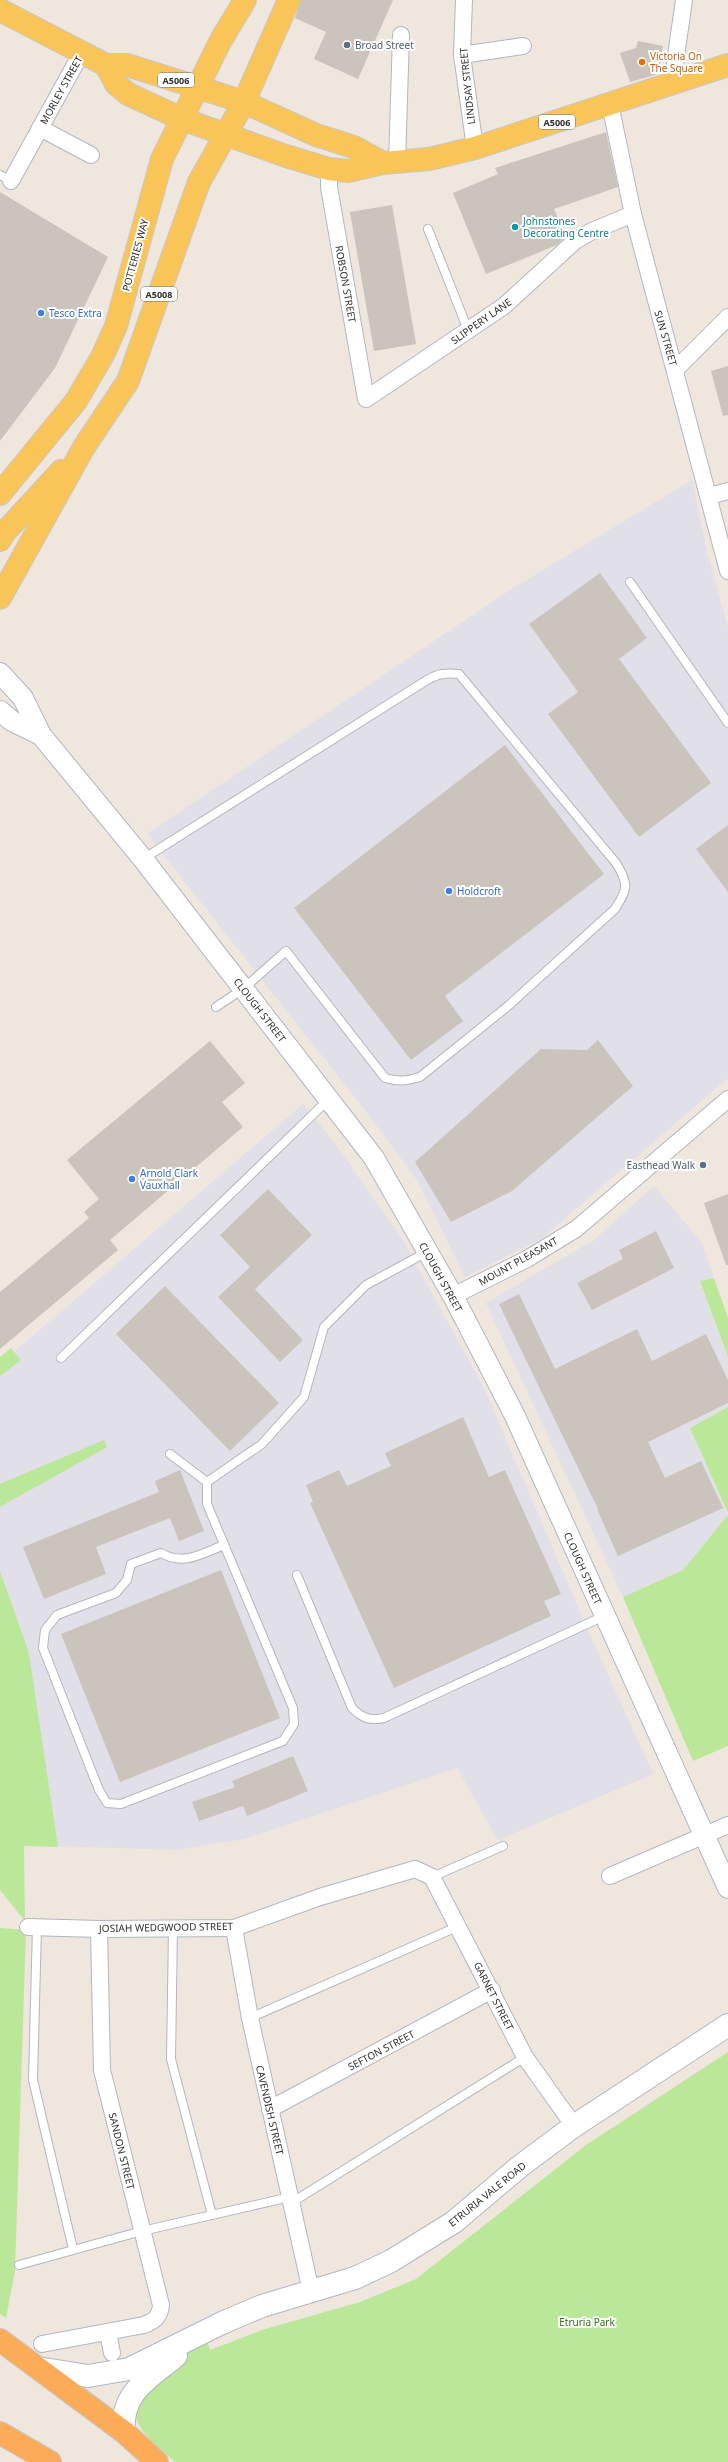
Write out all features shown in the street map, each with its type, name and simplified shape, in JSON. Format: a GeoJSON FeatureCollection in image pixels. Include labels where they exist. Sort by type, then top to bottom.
{"type":"FeatureCollection","features":[{"type":"Feature","properties":{"kind":"highway"},"geometry":{"type":"LineString","coordinates":[[0,2340],[124,2432],[157,2462]]}},
{"type":"Feature","properties":{"kind":"highway"},"geometry":{"type":"LineString","coordinates":[[0,2433],[45,2459]]}},
{"type":"Feature","properties":{"kind":"main road","name":"POTTERIES WAY"},"geometry":{"type":"LineString","coordinates":[[0,494],[76,401],[104,355],[116,326],[160,164],[221,40],[245,0]]}},
{"type":"Feature","properties":{"kind":"main road","name":"A5008"},"geometry":{"type":"LineString","coordinates":[[0,598],[84,447],[128,381],[199,182],[244,102],[288,0]]}},
{"type":"Feature","properties":{"kind":"main road","name":"A5006"},"geometry":{"type":"LineString","coordinates":[[0,10],[106,65],[127,65],[244,102],[316,136],[354,147],[390,163]]}},
{"type":"Feature","properties":{"kind":"main road","name":"A5006"},"geometry":{"type":"LineString","coordinates":[[106,65],[116,84],[128,94],[182,119],[226,136],[329,169],[348,171],[390,163],[429,159],[475,148],[680,81],[727,69]]}},
{"type":"Feature","properties":{"kind":"main road","name":"A5008"},"geometry":{"type":"LineString","coordinates":[[0,540],[5,532],[84,447]]}},
{"type":"Feature","properties":{"kind":"main road","name":"ETRURIA VALE ROAD"},"geometry":{"type":"LineString","coordinates":[[204,2332],[262,2306],[355,2278],[391,2261],[454,2222],[519,2168],[574,2126],[728,2025]]}},
{"type":"Feature","properties":{"kind":"main road"},"geometry":{"type":"LineString","coordinates":[[38,2368],[88,2376],[129,2369],[204,2332]]}},
{"type":"Feature","properties":{"kind":"main road"},"geometry":{"type":"LineString","coordinates":[[124,2432],[124,2410],[134,2393],[204,2332]]}},
{"type":"Feature","properties":{"kind":"street","name":"LINDSAY STREET"},"geometry":{"type":"LineString","coordinates":[[464,0],[462,55],[475,148]]}},
{"type":"Feature","properties":{"kind":"street"},"geometry":{"type":"LineString","coordinates":[[680,81],[675,63],[684,0]]}},
{"type":"Feature","properties":{"kind":"street"},"geometry":{"type":"LineString","coordinates":[[390,163],[401,35]]}},
{"type":"Feature","properties":{"kind":"street"},"geometry":{"type":"LineString","coordinates":[[462,55],[523,46]]}},
{"type":"Feature","properties":{"kind":"street","name":"MORLEY STREET"},"geometry":{"type":"LineString","coordinates":[[5,178],[40,128],[82,52]]}},
{"type":"Feature","properties":{"kind":"street","name":"SUN STREET"},"geometry":{"type":"LineString","coordinates":[[610,104],[633,214],[728,571]]}},
{"type":"Feature","properties":{"kind":"street","name":"MORLEY STREET"},"geometry":{"type":"LineString","coordinates":[[40,128],[91,155]]}},
{"type":"Feature","properties":{"kind":"street","name":"ROBSON STREET"},"geometry":{"type":"LineString","coordinates":[[329,169],[329,187],[366,399]]}},
{"type":"Feature","properties":{"kind":"street","name":"SLIPPERY LANE"},"geometry":{"type":"LineString","coordinates":[[366,399],[504,306],[575,241],[592,231],[633,214]]}},
{"type":"Feature","properties":{"kind":"street"},"geometry":{"type":"LineString","coordinates":[[675,370],[728,318]]}},
{"type":"Feature","properties":{"kind":"street"},"geometry":{"type":"LineString","coordinates":[[709,496],[728,491]]}},
{"type":"Feature","properties":{"kind":"street","name":"CLOUGH STREET"},"geometry":{"type":"LineString","coordinates":[[0,673],[23,698],[41,735],[143,859],[374,1158],[453,1296],[515,1416],[728,1888]]}},
{"type":"Feature","properties":{"kind":"street","name":"CLOUGH STREET"},"geometry":{"type":"LineString","coordinates":[[0,711],[12,721],[41,735]]}},
{"type":"Feature","properties":{"kind":"street","name":"MOUNT PLEASANT"},"geometry":{"type":"LineString","coordinates":[[453,1296],[527,1259],[576,1229],[728,1099]]}},
{"type":"Feature","properties":{"kind":"street"},"geometry":{"type":"LineString","coordinates":[[610,1876],[728,1825]]}},
{"type":"Feature","properties":{"kind":"street","name":"JOSIAH WEDGWOOD STREET"},"geometry":{"type":"LineString","coordinates":[[33,1927],[99,1929],[234,1928],[320,1897],[415,1869],[432,1876]]}},
{"type":"Feature","properties":{"kind":"street","name":"GARNET STREET"},"geometry":{"type":"LineString","coordinates":[[432,1876],[492,1990],[525,2057],[574,2126]]}},
{"type":"Feature","properties":{"kind":"street","name":"CAVENDISH STREET"},"geometry":{"type":"LineString","coordinates":[[234,1928],[250,2018],[310,2291]]}},
{"type":"Feature","properties":{"kind":"street","name":"SANDON STREET"},"geometry":{"type":"LineString","coordinates":[[42,2344],[150,2323],[160,2313],[161,2306],[102,2070],[99,1929]]}},
{"type":"Feature","properties":{"kind":"street","name":"SEFTON STREET"},"geometry":{"type":"LineString","coordinates":[[270,2109],[492,1990]]}},
{"type":"Feature","properties":{"kind":"street"},"geometry":{"type":"LineString","coordinates":[[108,2332],[112,2353]]}},
{"type":"Feature","properties":{"kind":"lane"},"geometry":{"type":"LineString","coordinates":[[428,229],[468,330]]}},
{"type":"Feature","properties":{"kind":"lane"},"geometry":{"type":"LineString","coordinates":[[630,582],[728,723]]}},
{"type":"Feature","properties":{"kind":"lane"},"geometry":{"type":"LineString","coordinates":[[143,859],[427,680],[439,673],[449,673],[459,674],[616,863],[624,876],[626,893],[615,909],[508,1006],[420,1077],[408,1081],[398,1082],[385,1078],[286,951],[243,989],[216,1007]]}},
{"type":"Feature","properties":{"kind":"lane"},"geometry":{"type":"LineString","coordinates":[[61,1358],[328,1099]]}},
{"type":"Feature","properties":{"kind":"lane"},"geometry":{"type":"LineString","coordinates":[[207,1482],[262,1444],[304,1397],[324,1327],[366,1285],[427,1252]]}},
{"type":"Feature","properties":{"kind":"lane"},"geometry":{"type":"LineString","coordinates":[[170,1454],[207,1482]]}},
{"type":"Feature","properties":{"kind":"lane"},"geometry":{"type":"LineString","coordinates":[[207,1482],[207,1504],[224,1544],[292,1708],[294,1724],[283,1741],[121,1804],[107,1803],[99,1790],[42,1648],[44,1630],[57,1615],[116,1593],[127,1580],[131,1564],[161,1553],[172,1560],[189,1558],[224,1544]]}},
{"type":"Feature","properties":{"kind":"lane"},"geometry":{"type":"LineString","coordinates":[[297,1575],[352,1708],[361,1717],[374,1720],[384,1718],[604,1616]]}},
{"type":"Feature","properties":{"kind":"lane"},"geometry":{"type":"LineString","coordinates":[[432,1876],[503,1846]]}},
{"type":"Feature","properties":{"kind":"lane"},"geometry":{"type":"LineString","coordinates":[[250,2018],[459,1926]]}},
{"type":"Feature","properties":{"kind":"lane"},"geometry":{"type":"LineString","coordinates":[[33,1927],[33,2080],[73,2248]]}},
{"type":"Feature","properties":{"kind":"lane"},"geometry":{"type":"LineString","coordinates":[[173,1928],[171,2059],[212,2215]]}},
{"type":"Feature","properties":{"kind":"lane"},"geometry":{"type":"LineString","coordinates":[[19,2265],[73,2248],[142,2231],[212,2215],[290,2200],[525,2057]]}},
{"type":"Feature","properties":{"kind":"shaded area"},"geometry":{"type":"Polygon","coordinates":[[[692,480],[707,551],[728,628],[728,1078],[541,1239],[465,1277],[417,1180],[368,1114],[147,834],[510,590],[692,480]]]}},
{"type":"Feature","properties":{"kind":"shaded area"},"geometry":{"type":"Polygon","coordinates":[[[303,1104],[334,1142],[403,1240],[484,1388],[586,1626],[653,1774],[498,1840],[457,1768],[245,1839],[176,1850],[24,1845],[0,1670],[0,1364],[303,1104]]]}},
{"type":"Feature","properties":{"kind":"shaded area"},"geometry":{"type":"Polygon","coordinates":[[[654,1186],[702,1243],[714,1278],[700,1282],[728,1357],[728,1407],[690,1428],[728,1515],[683,1570],[623,1597],[486,1303],[594,1240],[654,1186]]]}},
{"type":"Feature","properties":{"kind":"green space"},"geometry":{"type":"Polygon","coordinates":[[[714,1278],[728,1318],[728,1357],[700,1281],[714,1278]]]}},
{"type":"Feature","properties":{"kind":"green space"},"geometry":{"type":"Polygon","coordinates":[[[11,1348],[21,1360],[0,1376],[0,1357],[11,1348]]]}},
{"type":"Feature","properties":{"kind":"green space"},"geometry":{"type":"Polygon","coordinates":[[[728,1407],[728,1513],[690,1428],[728,1407]]]}},
{"type":"Feature","properties":{"kind":"green space"},"geometry":{"type":"Polygon","coordinates":[[[104,1440],[107,1447],[0,1507],[0,1484],[104,1440]]]}},
{"type":"Feature","properties":{"kind":"green space"},"geometry":{"type":"Polygon","coordinates":[[[728,1515],[728,1746],[693,1761],[623,1597],[683,1570],[728,1515]]]}},
{"type":"Feature","properties":{"kind":"green space"},"geometry":{"type":"Polygon","coordinates":[[[0,1571],[29,1653],[58,1847],[24,1846],[25,1921],[0,1890],[0,1571]]]}},
{"type":"Feature","properties":{"kind":"green space"},"geometry":{"type":"Polygon","coordinates":[[[0,1928],[26,1930],[15,2271],[6,2318],[0,2314],[0,1928]]]}},
{"type":"Feature","properties":{"kind":"green space","name":"Etruria Park"},"geometry":{"type":"Polygon","coordinates":[[[728,2052],[728,2462],[175,2462],[155,2445],[139,2425],[134,2409],[204,2332],[210,2350],[265,2329],[360,2302],[416,2279],[586,2145],[728,2052]]]}},
{"type":"Feature","properties":{"kind":"building","name":"Broad Street"},"geometry":{"type":"Polygon","coordinates":[[[301,0],[393,0],[358,79],[314,59],[326,32],[295,18],[301,0]]]}},
{"type":"Feature","properties":{"kind":"building","name":"Victoria On The Square"},"geometry":{"type":"Polygon","coordinates":[[[638,41],[663,46],[659,70],[655,75],[630,82],[620,53],[636,48],[638,41]]]}},
{"type":"Feature","properties":{"kind":"building"},"geometry":{"type":"Polygon","coordinates":[[[606,132],[618,187],[554,209],[566,236],[557,245],[486,274],[453,193],[498,174],[495,168],[606,132]]]}},
{"type":"Feature","properties":{"kind":"building","name":"Tesco Extra"},"geometry":{"type":"Polygon","coordinates":[[[0,192],[108,257],[55,368],[0,441],[0,192]]]}},
{"type":"Feature","properties":{"kind":"building"},"geometry":{"type":"Polygon","coordinates":[[[392,205],[416,344],[374,351],[350,212],[392,205]]]}},
{"type":"Feature","properties":{"kind":"building"},"geometry":{"type":"Polygon","coordinates":[[[728,366],[728,415],[723,416],[711,371],[728,366]]]}},
{"type":"Feature","properties":{"kind":"building"},"geometry":{"type":"Polygon","coordinates":[[[600,573],[647,638],[619,659],[711,783],[639,837],[548,714],[578,692],[529,624],[600,573]]]}},
{"type":"Feature","properties":{"kind":"building","name":"Holdcroft"},"geometry":{"type":"Polygon","coordinates":[[[505,745],[604,874],[445,996],[463,1021],[411,1060],[294,908],[505,745]]]}},
{"type":"Feature","properties":{"kind":"building"},"geometry":{"type":"Polygon","coordinates":[[[728,825],[728,892],[696,849],[728,825]]]}},
{"type":"Feature","properties":{"kind":"building"},"geometry":{"type":"Polygon","coordinates":[[[598,1040],[633,1086],[512,1191],[451,1222],[415,1162],[541,1049],[587,1050],[598,1040]]]}},
{"type":"Feature","properties":{"kind":"building","name":"Arnold Clark Vauxhall"},"geometry":{"type":"Polygon","coordinates":[[[210,1041],[245,1083],[222,1102],[243,1127],[110,1240],[118,1250],[0,1349],[0,1292],[89,1218],[84,1212],[99,1199],[67,1160],[210,1041]]]}},
{"type":"Feature","properties":{"kind":"building"},"geometry":{"type":"Polygon","coordinates":[[[268,1189],[312,1235],[255,1289],[303,1340],[280,1362],[218,1297],[250,1267],[220,1235],[268,1189]]]}},
{"type":"Feature","properties":{"kind":"building"},"geometry":{"type":"Polygon","coordinates":[[[728,1194],[728,1265],[726,1265],[704,1203],[728,1194]]]}},
{"type":"Feature","properties":{"kind":"building"},"geometry":{"type":"Polygon","coordinates":[[[656,1231],[674,1268],[592,1310],[577,1283],[623,1259],[619,1250],[656,1231]]]}},
{"type":"Feature","properties":{"kind":"building"},"geometry":{"type":"Polygon","coordinates":[[[165,1286],[279,1403],[230,1451],[116,1334],[165,1286]]]}},
{"type":"Feature","properties":{"kind":"building"},"geometry":{"type":"Polygon","coordinates":[[[519,1294],[555,1369],[637,1329],[652,1361],[706,1334],[728,1380],[728,1403],[648,1442],[665,1478],[701,1461],[723,1508],[618,1556],[598,1509],[499,1304],[519,1294]]]}},
{"type":"Feature","properties":{"kind":"building"},"geometry":{"type":"Polygon","coordinates":[[[463,1417],[489,1477],[505,1470],[561,1594],[544,1601],[551,1616],[394,1688],[310,1503],[313,1502],[306,1485],[339,1470],[347,1486],[391,1466],[385,1453],[463,1417]]]}},
{"type":"Feature","properties":{"kind":"building"},"geometry":{"type":"Polygon","coordinates":[[[180,1470],[204,1531],[179,1541],[170,1518],[96,1547],[106,1574],[44,1599],[23,1547],[159,1492],[155,1481],[180,1470]]]}},
{"type":"Feature","properties":{"kind":"building"},"geometry":{"type":"Polygon","coordinates":[[[221,1570],[280,1718],[120,1782],[61,1634],[221,1570]]]}},
{"type":"Feature","properties":{"kind":"building"},"geometry":{"type":"Polygon","coordinates":[[[293,1756],[308,1791],[247,1816],[243,1806],[199,1821],[192,1802],[235,1787],[232,1781],[293,1756]]]}},
{"type":"Feature","properties":{"kind":"place","name":"Broad Street"},"geometry":{"type":"Point","coordinates":[347,45]}},
{"type":"Feature","properties":{"kind":"place","name":"Victoria On The Square"},"geometry":{"type":"Point","coordinates":[642,62]}},
{"type":"Feature","properties":{"kind":"place","name":"Johnstones Decorating Centre"},"geometry":{"type":"Point","coordinates":[515,227]}},
{"type":"Feature","properties":{"kind":"place","name":"Tesco Extra"},"geometry":{"type":"Point","coordinates":[41,313]}},
{"type":"Feature","properties":{"kind":"place","name":"Holdcroft"},"geometry":{"type":"Point","coordinates":[449,891]}},
{"type":"Feature","properties":{"kind":"place","name":"Easthead Walk"},"geometry":{"type":"Point","coordinates":[703,1165]}},
{"type":"Feature","properties":{"kind":"place","name":"Arnold Clark Vauxhall"},"geometry":{"type":"Point","coordinates":[132,1179]}}]}
